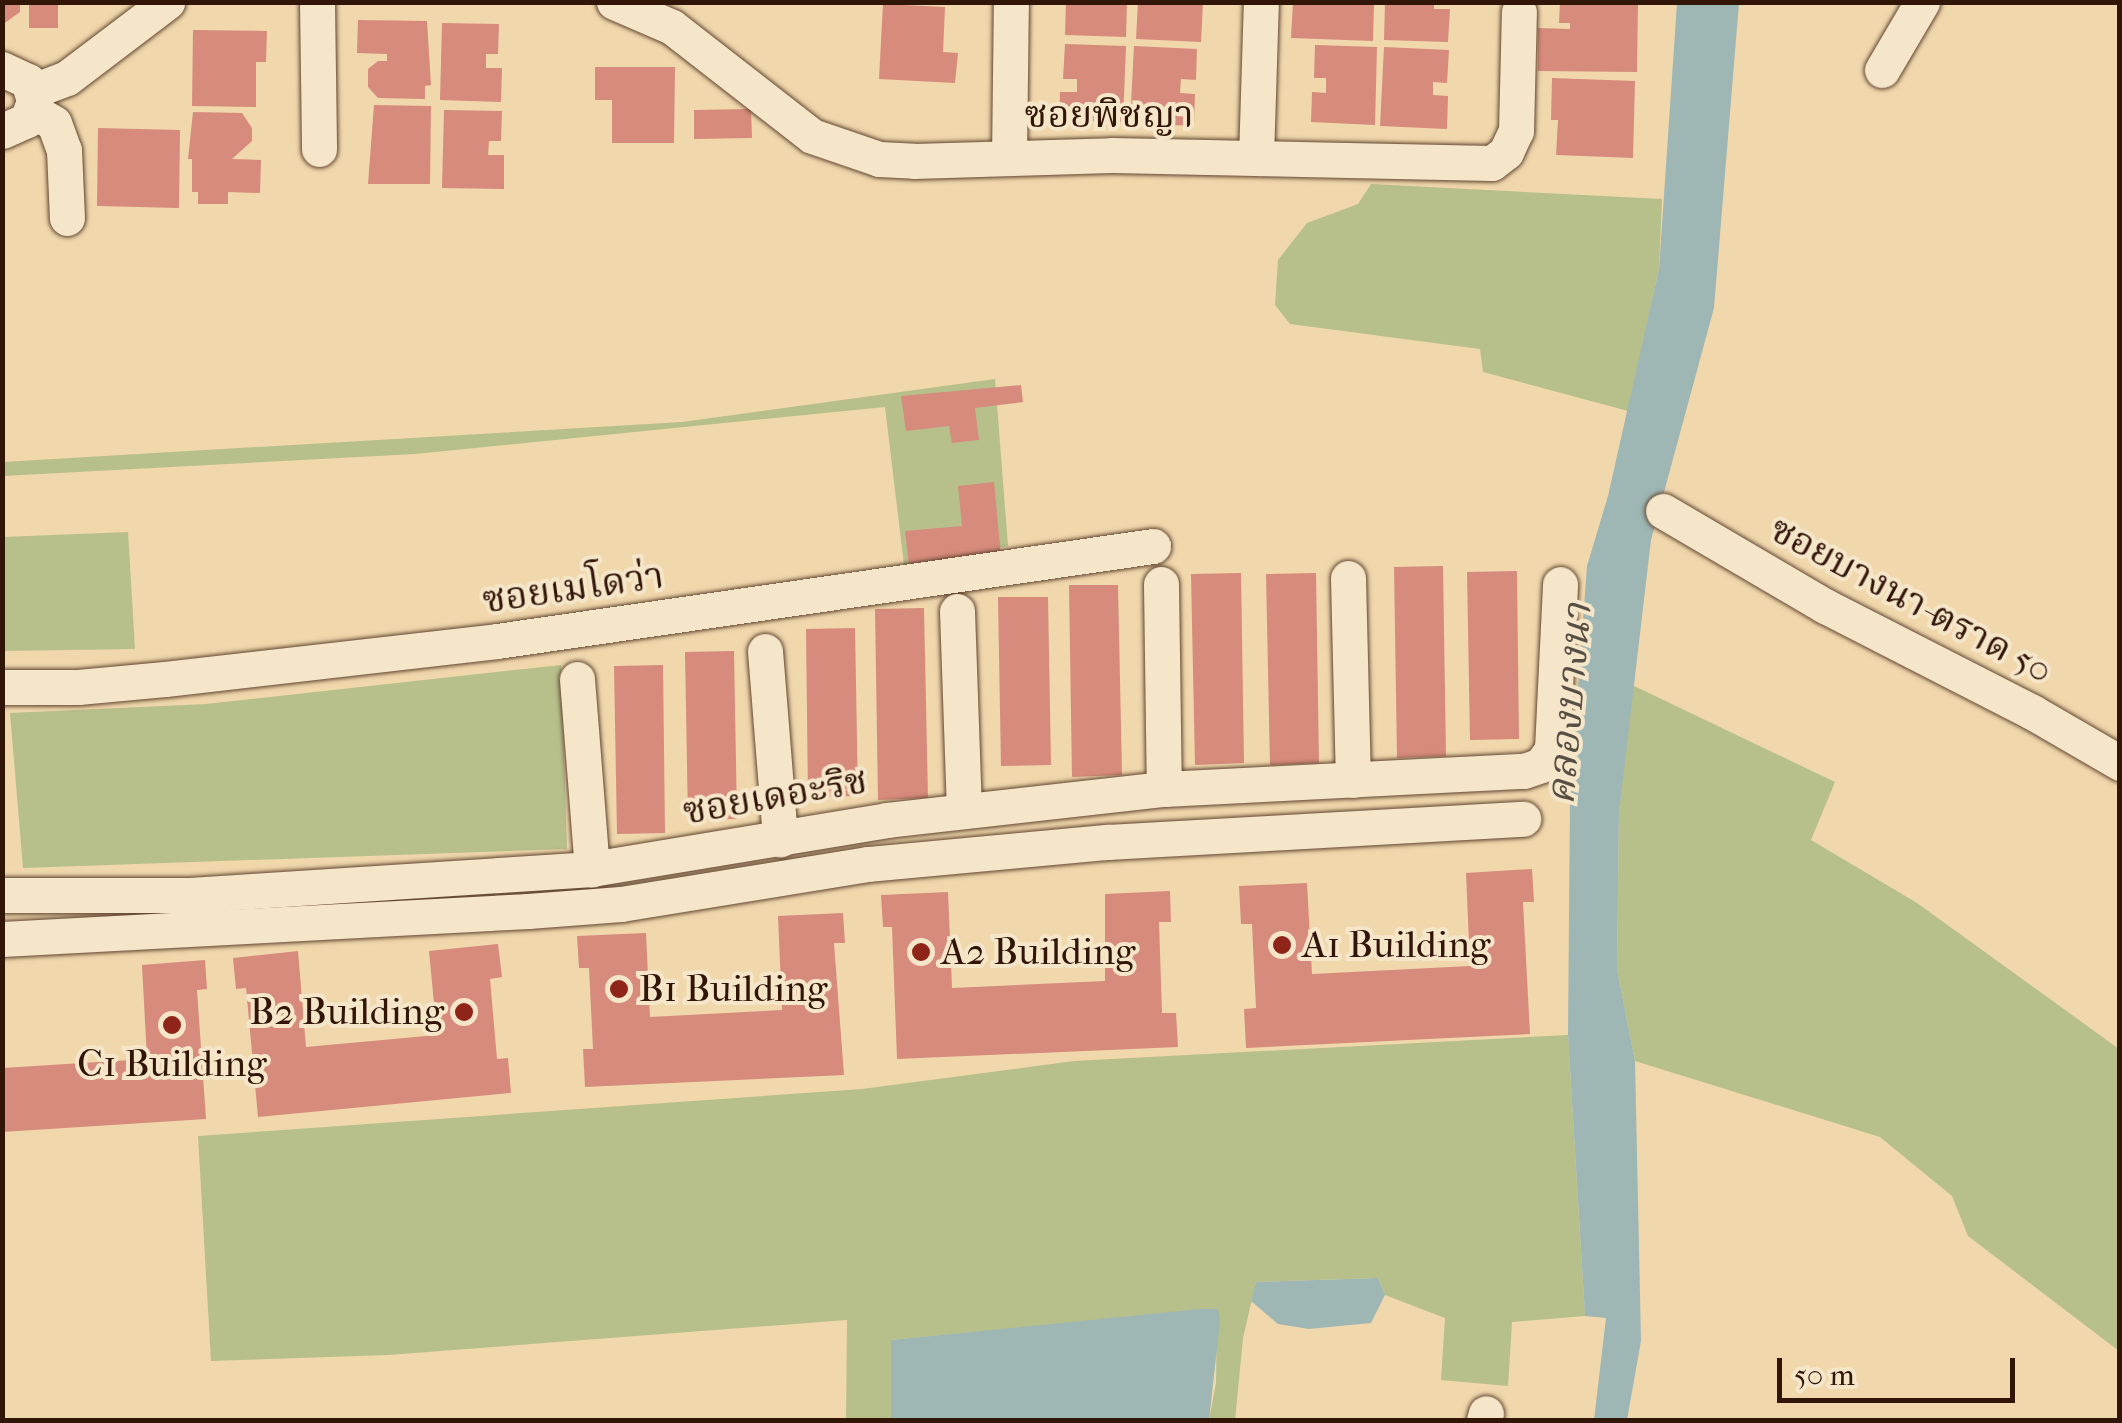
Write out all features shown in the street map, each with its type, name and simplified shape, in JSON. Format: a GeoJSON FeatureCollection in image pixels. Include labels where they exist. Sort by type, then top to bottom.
{"type":"FeatureCollection","features":[{"type":"Feature","properties":{"kind":"street"},"geometry":{"type":"LineString","coordinates":[[2,131],[20,127],[33,101],[167,2]]}},
{"type":"Feature","properties":{"kind":"street"},"geometry":{"type":"LineString","coordinates":[[318,2],[320,149]]}},
{"type":"Feature","properties":{"kind":"street","name":"ซอยพิชญา"},"geometry":{"type":"LineString","coordinates":[[614,2],[672,27],[812,136],[834,146],[914,162],[1256,158],[1492,163],[1506,152],[1516,131],[1519,12]]}},
{"type":"Feature","properties":{"kind":"street"},"geometry":{"type":"LineString","coordinates":[[1009,158],[1011,2]]}},
{"type":"Feature","properties":{"kind":"street"},"geometry":{"type":"LineString","coordinates":[[1256,158],[1260,2]]}},
{"type":"Feature","properties":{"kind":"street"},"geometry":{"type":"LineString","coordinates":[[1882,70],[1922,2]]}},
{"type":"Feature","properties":{"kind":"street"},"geometry":{"type":"LineString","coordinates":[[2,69],[21,75],[33,101],[54,124],[64,150],[67,218]]}},
{"type":"Feature","properties":{"kind":"street","name":"ซอยบางนา-ตราด 50"},"geometry":{"type":"LineString","coordinates":[[1663,511],[1825,606],[2032,712],[2120,763]]}},
{"type":"Feature","properties":{"kind":"street","name":"ซอยเมโดว่า"},"geometry":{"type":"LineString","coordinates":[[2,687],[148,681],[497,642],[1153,546]]}},
{"type":"Feature","properties":{"kind":"street"},"geometry":{"type":"LineString","coordinates":[[1348,578],[1353,780]]}},
{"type":"Feature","properties":{"kind":"street"},"geometry":{"type":"LineString","coordinates":[[1161,584],[1164,789]]}},
{"type":"Feature","properties":{"kind":"street","name":"ซอยเดอะริช"},"geometry":{"type":"LineString","coordinates":[[2,895],[190,895],[592,869],[964,811],[1164,789],[1524,771],[1540,766],[1552,749],[1560,584]]}},
{"type":"Feature","properties":{"kind":"street"},"geometry":{"type":"LineString","coordinates":[[957,611],[964,811]]}},
{"type":"Feature","properties":{"kind":"street"},"geometry":{"type":"LineString","coordinates":[[765,652],[780,838]]}},
{"type":"Feature","properties":{"kind":"street"},"geometry":{"type":"LineString","coordinates":[[577,678],[592,869]]}},
{"type":"Feature","properties":{"kind":"street"},"geometry":{"type":"LineString","coordinates":[[2,938],[565,908],[718,890],[886,862],[1107,842],[1523,819]]}},
{"type":"Feature","properties":{"kind":"green space"},"geometry":{"type":"Polygon","coordinates":[[[1371,184],[1662,199],[1659,269],[1628,411],[1483,372],[1480,349],[1290,324],[1275,305],[1278,260],[1307,223],[1358,204],[1371,184]]]}},
{"type":"Feature","properties":{"kind":"green space"},"geometry":{"type":"Polygon","coordinates":[[[995,379],[1008,546],[904,565],[885,407],[415,454],[3,476],[3,462],[682,422],[995,379]]]}},
{"type":"Feature","properties":{"kind":"green space"},"geometry":{"type":"Polygon","coordinates":[[[128,532],[135,649],[3,651],[3,537],[128,532]]]}},
{"type":"Feature","properties":{"kind":"green space"},"geometry":{"type":"Polygon","coordinates":[[[561,665],[567,849],[23,868],[10,713],[206,704],[561,665]]]}},
{"type":"Feature","properties":{"kind":"green space"},"geometry":{"type":"Polygon","coordinates":[[[1632,685],[1835,782],[1811,840],[1917,903],[2119,1049],[2119,1351],[1968,1236],[1952,1196],[1880,1137],[1635,1061],[1617,969],[1619,813],[1632,685]]]}},
{"type":"Feature","properties":{"kind":"green space"},"geometry":{"type":"Polygon","coordinates":[[[1568,1035],[1585,1316],[1512,1322],[1508,1386],[1441,1380],[1445,1318],[1385,1295],[1378,1278],[1256,1282],[1243,1338],[1235,1420],[1209,1420],[1216,1383],[1217,1309],[891,1340],[891,1420],[846,1420],[847,1320],[388,1355],[211,1361],[198,1136],[862,1089],[1074,1061],[1568,1035]]]}},
{"type":"Feature","properties":{"kind":"water"},"geometry":{"type":"Polygon","coordinates":[[[1677,3],[1739,3],[1714,308],[1651,540],[1619,813],[1617,969],[1635,1061],[1641,1341],[1627,1420],[1594,1420],[1606,1318],[1585,1316],[1568,1035],[1570,797],[1587,566],[1608,496],[1659,269],[1677,3]]]}},
{"type":"Feature","properties":{"kind":"water"},"geometry":{"type":"Polygon","coordinates":[[[1378,1278],[1385,1295],[1371,1323],[1309,1329],[1278,1324],[1251,1301],[1256,1282],[1378,1278]]]}},
{"type":"Feature","properties":{"kind":"water"},"geometry":{"type":"Polygon","coordinates":[[[1218,1309],[1220,1322],[1209,1420],[891,1420],[891,1340],[1218,1309]]]}},
{"type":"Feature","properties":{"kind":"building"},"geometry":{"type":"Polygon","coordinates":[[[2,2],[20,2],[20,12],[2,25],[2,2]]]}},
{"type":"Feature","properties":{"kind":"building"},"geometry":{"type":"Polygon","coordinates":[[[29,2],[58,2],[58,28],[29,28],[29,2]]]}},
{"type":"Feature","properties":{"kind":"building"},"geometry":{"type":"Polygon","coordinates":[[[1066,2],[1127,2],[1126,37],[1065,35],[1066,2]]]}},
{"type":"Feature","properties":{"kind":"building"},"geometry":{"type":"Polygon","coordinates":[[[1138,2],[1203,2],[1201,42],[1136,39],[1138,2]]]}},
{"type":"Feature","properties":{"kind":"building"},"geometry":{"type":"Polygon","coordinates":[[[1293,2],[1374,2],[1373,41],[1291,38],[1293,2]]]}},
{"type":"Feature","properties":{"kind":"building"},"geometry":{"type":"Polygon","coordinates":[[[1385,2],[1434,2],[1434,9],[1450,9],[1448,42],[1384,40],[1385,2]]]}},
{"type":"Feature","properties":{"kind":"building"},"geometry":{"type":"Polygon","coordinates":[[[1560,2],[1638,2],[1637,72],[1538,71],[1538,28],[1570,29],[1570,23],[1559,23],[1560,2]]]}},
{"type":"Feature","properties":{"kind":"building"},"geometry":{"type":"Polygon","coordinates":[[[883,4],[945,7],[943,52],[958,53],[955,83],[879,79],[883,4]]]}},
{"type":"Feature","properties":{"kind":"building"},"geometry":{"type":"Polygon","coordinates":[[[358,20],[427,21],[431,85],[425,86],[425,99],[378,98],[368,87],[368,69],[378,61],[387,61],[387,54],[357,53],[358,20]]]}},
{"type":"Feature","properties":{"kind":"building"},"geometry":{"type":"Polygon","coordinates":[[[442,23],[499,24],[498,54],[486,54],[486,68],[502,68],[501,102],[440,100],[442,23]]]}},
{"type":"Feature","properties":{"kind":"building"},"geometry":{"type":"Polygon","coordinates":[[[193,30],[267,31],[266,62],[256,62],[256,107],[192,106],[193,30]]]}},
{"type":"Feature","properties":{"kind":"building"},"geometry":{"type":"Polygon","coordinates":[[[1065,44],[1126,46],[1123,122],[1059,120],[1060,92],[1077,92],[1077,79],[1063,79],[1065,44]]]}},
{"type":"Feature","properties":{"kind":"building"},"geometry":{"type":"Polygon","coordinates":[[[1315,45],[1377,47],[1375,125],[1311,122],[1312,92],[1326,93],[1326,78],[1314,78],[1315,45]]]}},
{"type":"Feature","properties":{"kind":"building"},"geometry":{"type":"Polygon","coordinates":[[[1134,46],[1197,49],[1196,80],[1181,79],[1180,93],[1195,94],[1194,126],[1130,123],[1134,46]]]}},
{"type":"Feature","properties":{"kind":"building"},"geometry":{"type":"Polygon","coordinates":[[[1384,47],[1449,50],[1447,83],[1433,82],[1433,95],[1448,96],[1447,129],[1380,126],[1384,47]]]}},
{"type":"Feature","properties":{"kind":"building"},"geometry":{"type":"Polygon","coordinates":[[[595,67],[675,67],[674,143],[612,143],[612,100],[595,100],[595,67]]]}},
{"type":"Feature","properties":{"kind":"building"},"geometry":{"type":"Polygon","coordinates":[[[1552,78],[1635,81],[1633,158],[1556,155],[1558,120],[1551,120],[1552,78]]]}},
{"type":"Feature","properties":{"kind":"building"},"geometry":{"type":"Polygon","coordinates":[[[374,105],[431,106],[430,184],[368,184],[374,105]]]}},
{"type":"Feature","properties":{"kind":"building"},"geometry":{"type":"Polygon","coordinates":[[[751,109],[752,138],[694,139],[694,110],[751,109]]]}},
{"type":"Feature","properties":{"kind":"building"},"geometry":{"type":"Polygon","coordinates":[[[444,110],[502,111],[501,141],[489,141],[488,155],[504,155],[504,189],[442,188],[444,110]]]}},
{"type":"Feature","properties":{"kind":"building"},"geometry":{"type":"Polygon","coordinates":[[[193,112],[242,113],[252,128],[252,141],[232,159],[261,160],[260,193],[228,192],[228,204],[198,204],[198,192],[192,192],[192,159],[188,159],[193,112]]]}},
{"type":"Feature","properties":{"kind":"building"},"geometry":{"type":"Polygon","coordinates":[[[98,128],[180,130],[179,208],[97,206],[98,128]]]}},
{"type":"Feature","properties":{"kind":"building"},"geometry":{"type":"Polygon","coordinates":[[[1021,385],[1023,402],[975,408],[979,440],[952,443],[949,426],[906,431],[901,396],[1021,385]]]}},
{"type":"Feature","properties":{"kind":"building"},"geometry":{"type":"Polygon","coordinates":[[[994,482],[1001,556],[909,565],[905,531],[962,526],[958,486],[994,482]]]}},
{"type":"Feature","properties":{"kind":"building"},"geometry":{"type":"Polygon","coordinates":[[[1443,566],[1446,756],[1397,758],[1394,567],[1443,566]]]}},
{"type":"Feature","properties":{"kind":"building"},"geometry":{"type":"Polygon","coordinates":[[[1517,571],[1519,739],[1470,740],[1467,572],[1517,571]]]}},
{"type":"Feature","properties":{"kind":"building"},"geometry":{"type":"Polygon","coordinates":[[[1241,573],[1244,763],[1195,765],[1191,574],[1241,573]]]}},
{"type":"Feature","properties":{"kind":"building"},"geometry":{"type":"Polygon","coordinates":[[[1316,573],[1319,763],[1270,765],[1266,574],[1316,573]]]}},
{"type":"Feature","properties":{"kind":"building"},"geometry":{"type":"Polygon","coordinates":[[[1069,585],[1118,585],[1122,775],[1072,777],[1069,585]]]}},
{"type":"Feature","properties":{"kind":"building"},"geometry":{"type":"Polygon","coordinates":[[[998,597],[1048,597],[1051,765],[1001,766],[998,597]]]}},
{"type":"Feature","properties":{"kind":"building"},"geometry":{"type":"Polygon","coordinates":[[[924,608],[928,798],[878,800],[875,609],[924,608]]]}},
{"type":"Feature","properties":{"kind":"building"},"geometry":{"type":"Polygon","coordinates":[[[855,628],[858,796],[808,797],[806,629],[855,628]]]}},
{"type":"Feature","properties":{"kind":"building"},"geometry":{"type":"Polygon","coordinates":[[[734,651],[737,819],[688,820],[685,652],[734,651]]]}},
{"type":"Feature","properties":{"kind":"building"},"geometry":{"type":"Polygon","coordinates":[[[663,665],[665,833],[617,834],[614,666],[663,665]]]}},
{"type":"Feature","properties":{"kind":"building","name":"A1 Building"},"geometry":{"type":"Polygon","coordinates":[[[1532,869],[1534,902],[1523,902],[1530,1034],[1246,1048],[1244,1009],[1256,1008],[1252,924],[1241,924],[1239,886],[1307,883],[1312,974],[1470,966],[1466,873],[1532,869]]]}},
{"type":"Feature","properties":{"kind":"building","name":"A2 Building"},"geometry":{"type":"Polygon","coordinates":[[[1170,891],[1171,922],[1159,922],[1162,1013],[1176,1013],[1178,1047],[897,1059],[892,927],[883,927],[881,895],[948,892],[952,988],[1105,981],[1105,894],[1170,891]]]}},
{"type":"Feature","properties":{"kind":"building","name":"B1 Building"},"geometry":{"type":"Polygon","coordinates":[[[843,913],[845,943],[834,943],[844,1075],[585,1087],[583,1049],[593,1049],[589,968],[579,968],[577,936],[646,933],[650,1017],[782,1010],[778,916],[843,913]]]}},
{"type":"Feature","properties":{"kind":"building","name":"B2 Building"},"geometry":{"type":"Polygon","coordinates":[[[498,944],[502,977],[490,979],[497,1059],[508,1058],[511,1093],[258,1117],[246,988],[236,989],[233,958],[298,951],[306,1047],[437,1035],[429,951],[498,944]]]}},
{"type":"Feature","properties":{"kind":"building","name":"C1 Building"},"geometry":{"type":"Polygon","coordinates":[[[205,960],[207,989],[197,990],[206,1119],[2,1132],[2,1068],[147,1059],[142,965],[205,960]]]}},
{"type":"Feature","properties":{"kind":"place","name":"A1 Building"},"geometry":{"type":"Point","coordinates":[1282,945]}},
{"type":"Feature","properties":{"kind":"place","name":"A2 Building"},"geometry":{"type":"Point","coordinates":[921,952]}},
{"type":"Feature","properties":{"kind":"place","name":"B1 Building"},"geometry":{"type":"Point","coordinates":[619,989]}},
{"type":"Feature","properties":{"kind":"place","name":"B2 Building"},"geometry":{"type":"Point","coordinates":[464,1012]}},
{"type":"Feature","properties":{"kind":"place","name":"C1 Building"},"geometry":{"type":"Point","coordinates":[172,1025]}},
{"type":"Feature","properties":{"kind":"water label","name":"คลองบางนา"},"geometry":{"type":"Point","coordinates":[1569,704]}}]}
